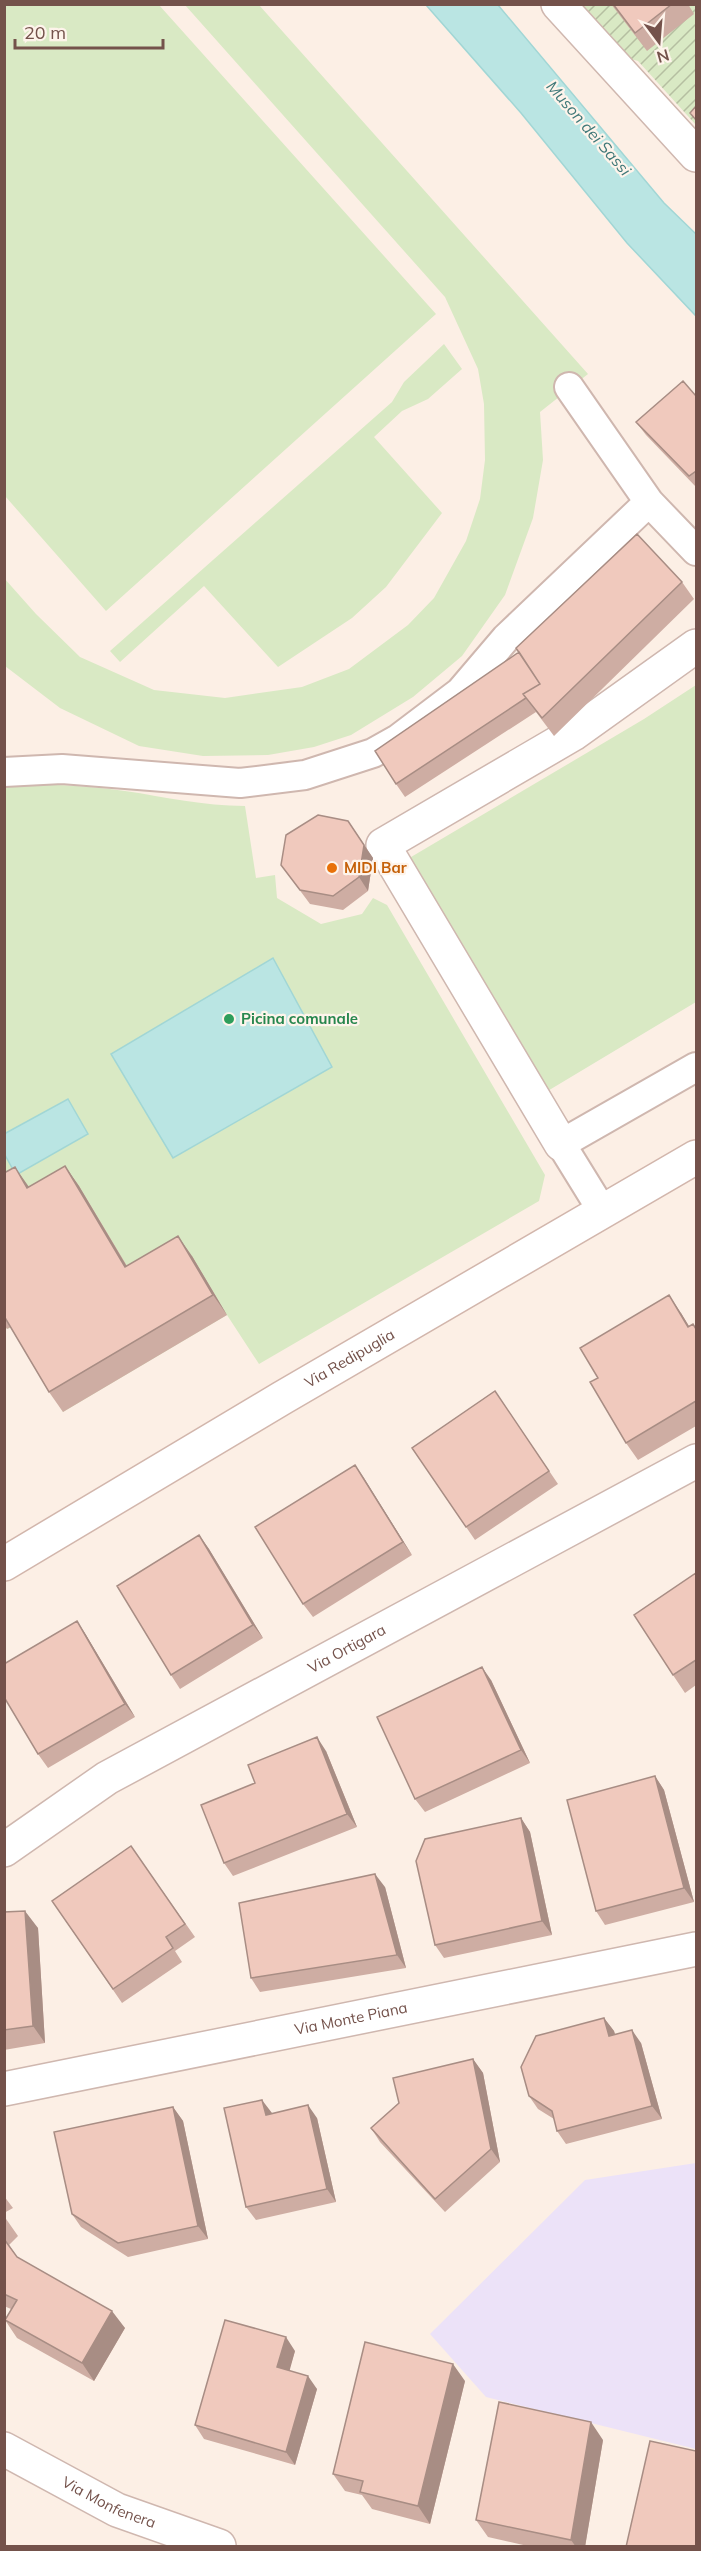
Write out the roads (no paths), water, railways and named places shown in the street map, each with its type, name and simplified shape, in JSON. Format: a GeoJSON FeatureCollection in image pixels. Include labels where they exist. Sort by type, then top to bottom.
{"type":"FeatureCollection","features":[{"type":"Feature","properties":{"kind":"street"},"geometry":{"type":"LineString","coordinates":[[558,4],[696,155]]}},
{"type":"Feature","properties":{"kind":"street"},"geometry":{"type":"LineString","coordinates":[[561,1144],[383,845],[573,734],[696,646]]}},
{"type":"Feature","properties":{"kind":"street","name":"Via Redipuglia"},"geometry":{"type":"LineString","coordinates":[[4,1564],[282,1398],[696,1157]]}},
{"type":"Feature","properties":{"kind":"street","name":"Via Ortigara"},"geometry":{"type":"LineString","coordinates":[[4,1850],[107,1778],[696,1461]]}},
{"type":"Feature","properties":{"kind":"street","name":"Via Monte Piana"},"geometry":{"type":"LineString","coordinates":[[4,2090],[696,1949]]}},
{"type":"Feature","properties":{"kind":"street","name":"Via Monfenera"},"geometry":{"type":"LineString","coordinates":[[4,2449],[117,2510],[219,2547]]}},
{"type":"Feature","properties":{"kind":"lane"},"geometry":{"type":"LineString","coordinates":[[569,387],[649,502],[696,551]]}},
{"type":"Feature","properties":{"kind":"lane"},"geometry":{"type":"LineString","coordinates":[[4,772],[62,769],[240,783],[305,775],[373,753],[398,739],[460,692],[506,638],[649,502]]}},
{"type":"Feature","properties":{"kind":"lane"},"geometry":{"type":"LineString","coordinates":[[603,1212],[561,1144],[696,1067]]}},
{"type":"Feature","properties":{"kind":"water","name":"Muson dei Sassi"},"geometry":{"type":"Polygon","coordinates":[[[426,5],[498,5],[664,203],[696,234],[696,316],[627,243],[521,113],[426,5]]]}},
{"type":"Feature","properties":{"kind":"water"},"geometry":{"type":"Polygon","coordinates":[[[273,958],[332,1067],[173,1158],[111,1054],[273,958]]]}},
{"type":"Feature","properties":{"kind":"water"},"geometry":{"type":"Polygon","coordinates":[[[68,1099],[88,1134],[16,1175],[5,1155],[4,1134],[68,1099]]]}},
{"type":"Feature","properties":{"kind":"place","name":"MIDI Bar"},"geometry":{"type":"Point","coordinates":[332,868]}},
{"type":"Feature","properties":{"kind":"place","name":"Picina comunale"},"geometry":{"type":"Point","coordinates":[229,1019]}}]}
